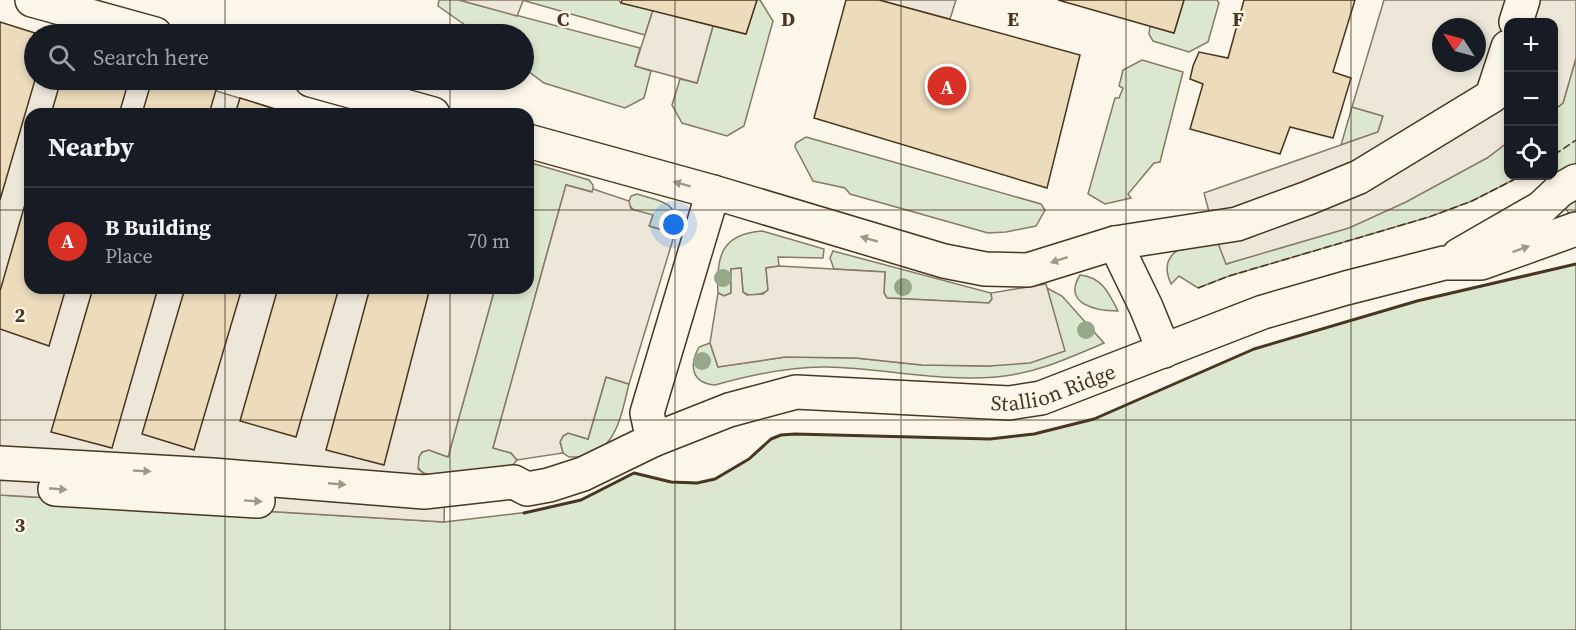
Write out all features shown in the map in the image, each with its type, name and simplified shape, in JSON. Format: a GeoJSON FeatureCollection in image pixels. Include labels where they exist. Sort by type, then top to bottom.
{"type":"FeatureCollection","features":[{"type":"Feature","properties":{"kind":"street"},"geometry":{"type":"LineString","coordinates":[[33,0],[119,24]]}},
{"type":"Feature","properties":{"kind":"street"},"geometry":{"type":"LineString","coordinates":[[1517,18],[1522,0]]}},
{"type":"Feature","properties":{"kind":"street"},"geometry":{"type":"LineString","coordinates":[[534,143],[713,192],[944,261],[985,268],[1028,270],[1115,243],[1237,224],[1359,177],[1492,96],[1504,61]]}},
{"type":"Feature","properties":{"kind":"street"},"geometry":{"type":"LineString","coordinates":[[347,90],[411,108]]}},
{"type":"Feature","properties":{"kind":"street","name":"Stallion Ridge"},"geometry":{"type":"LineString","coordinates":[[1444,263],[1541,208],[1560,190],[1576,181]]}},
{"type":"Feature","properties":{"kind":"street"},"geometry":{"type":"LineString","coordinates":[[653,440],[647,413],[713,192]]}},
{"type":"Feature","properties":{"kind":"street","name":"Stallion Ridge"},"geometry":{"type":"LineString","coordinates":[[527,489],[549,485],[583,474],[653,440],[729,410],[796,392],[1009,403],[1041,398],[1263,312],[1444,263],[1481,263],[1576,229]]}},
{"type":"Feature","properties":{"kind":"street"},"geometry":{"type":"LineString","coordinates":[[1115,243],[1164,351]]}},
{"type":"Feature","properties":{"kind":"street"},"geometry":{"type":"LineString","coordinates":[[0,463],[212,475],[424,492],[514,483],[527,489],[517,501],[422,512],[104,493],[0,483]]}},
{"type":"Feature","properties":{"kind":"green space"},"geometry":{"type":"Polygon","coordinates":[[[439,0],[459,0],[640,48],[635,66],[651,71],[644,98],[625,108],[544,83],[534,76],[534,24],[464,24],[438,6],[439,0]]]}},
{"type":"Feature","properties":{"kind":"green space"},"geometry":{"type":"Polygon","coordinates":[[[522,0],[619,0],[621,3],[653,10],[645,35],[522,0]]]}},
{"type":"Feature","properties":{"kind":"green space"},"geometry":{"type":"Polygon","coordinates":[[[757,0],[760,0],[773,21],[744,126],[727,136],[682,123],[672,105],[680,79],[697,83],[713,26],[746,34],[757,0]]]}},
{"type":"Feature","properties":{"kind":"green space"},"geometry":{"type":"Polygon","coordinates":[[[1184,0],[1217,0],[1219,3],[1208,42],[1189,52],[1153,41],[1149,34],[1150,26],[1174,33],[1184,0]]]}},
{"type":"Feature","properties":{"kind":"green space"},"geometry":{"type":"Polygon","coordinates":[[[1576,58],[1576,226],[1549,180],[1558,180],[1558,107],[1563,103],[1576,58]]]}},
{"type":"Feature","properties":{"kind":"green space"},"geometry":{"type":"Polygon","coordinates":[[[1142,60],[1183,72],[1160,162],[1154,163],[1128,194],[1131,198],[1105,204],[1088,194],[1115,98],[1119,98],[1123,88],[1119,86],[1123,70],[1142,60]]]}},
{"type":"Feature","properties":{"kind":"green space"},"geometry":{"type":"Polygon","coordinates":[[[1352,107],[1383,116],[1378,132],[1341,145],[1352,107]]]}},
{"type":"Feature","properties":{"kind":"green space"},"geometry":{"type":"Polygon","coordinates":[[[806,137],[1041,204],[1045,210],[1036,226],[988,233],[850,194],[845,188],[813,181],[795,147],[796,143],[806,137]]]}},
{"type":"Feature","properties":{"kind":"green space"},"geometry":{"type":"Polygon","coordinates":[[[1504,145],[1504,180],[1513,180],[1472,201],[1429,217],[1229,276],[1198,288],[1179,276],[1171,284],[1167,272],[1168,263],[1178,250],[1187,246],[1216,238],[1227,264],[1487,158],[1504,145]]]}},
{"type":"Feature","properties":{"kind":"green space"},"geometry":{"type":"Polygon","coordinates":[[[534,164],[589,180],[593,185],[593,192],[566,185],[493,448],[511,453],[517,460],[511,467],[435,476],[419,469],[418,462],[422,452],[429,450],[448,457],[493,294],[534,294],[534,164]]]}},
{"type":"Feature","properties":{"kind":"green space"},"geometry":{"type":"Polygon","coordinates":[[[637,194],[660,201],[671,208],[676,220],[675,230],[672,233],[649,226],[628,204],[631,196],[637,194]]]}},
{"type":"Feature","properties":{"kind":"green space"},"geometry":{"type":"Polygon","coordinates":[[[762,231],[824,249],[823,258],[778,257],[779,266],[766,268],[768,290],[756,295],[743,292],[741,268],[731,269],[731,293],[724,296],[718,293],[718,269],[724,250],[738,237],[762,231]]]}},
{"type":"Feature","properties":{"kind":"green space"},"geometry":{"type":"Polygon","coordinates":[[[833,251],[991,293],[992,299],[989,303],[887,298],[884,293],[885,272],[834,269],[830,258],[833,251]]]}},
{"type":"Feature","properties":{"kind":"green space"},"geometry":{"type":"Polygon","coordinates":[[[1576,264],[1576,630],[0,630],[0,495],[444,522],[529,512],[581,500],[634,473],[671,482],[697,483],[715,479],[749,459],[771,439],[781,435],[990,439],[1034,434],[1094,419],[1254,349],[1417,301],[1576,264]]]}},
{"type":"Feature","properties":{"kind":"green space"},"geometry":{"type":"Polygon","coordinates":[[[1080,275],[1094,279],[1104,287],[1118,311],[1092,307],[1078,299],[1075,293],[1080,275]]]}},
{"type":"Feature","properties":{"kind":"green space"},"geometry":{"type":"Polygon","coordinates":[[[1047,288],[1062,296],[1104,343],[1038,369],[996,377],[954,378],[813,367],[771,372],[715,385],[701,381],[694,372],[694,360],[699,347],[710,343],[718,367],[785,357],[856,358],[922,365],[989,366],[1064,350],[1047,288]]]}},
{"type":"Feature","properties":{"kind":"green space"},"geometry":{"type":"Polygon","coordinates":[[[606,377],[629,384],[613,435],[597,452],[569,457],[563,453],[560,442],[568,433],[588,439],[606,377]]]}},
{"type":"Feature","properties":{"kind":"shaded area"},"geometry":{"type":"Polygon","coordinates":[[[459,0],[522,0],[523,1],[517,16],[459,0]]]}},
{"type":"Feature","properties":{"kind":"shaded area"},"geometry":{"type":"Polygon","coordinates":[[[879,0],[956,0],[950,19],[879,0]]]}},
{"type":"Feature","properties":{"kind":"shaded area"},"geometry":{"type":"Polygon","coordinates":[[[1384,0],[1576,0],[1576,58],[1563,103],[1558,107],[1558,18],[1504,18],[1504,145],[1487,158],[1406,202],[1349,228],[1226,264],[1216,238],[1204,193],[1378,132],[1383,116],[1352,107],[1384,0]]]}},
{"type":"Feature","properties":{"kind":"shaded area"},"geometry":{"type":"Polygon","coordinates":[[[653,10],[713,26],[697,83],[635,66],[653,10]]]}},
{"type":"Feature","properties":{"kind":"shaded area"},"geometry":{"type":"Polygon","coordinates":[[[0,23],[24,30],[24,90],[213,90],[272,108],[24,108],[24,294],[493,294],[448,457],[429,450],[422,452],[419,457],[418,469],[424,474],[445,476],[444,522],[0,495],[0,23]]]}},
{"type":"Feature","properties":{"kind":"shaded area"},"geometry":{"type":"Polygon","coordinates":[[[566,185],[592,192],[593,189],[629,201],[631,209],[653,215],[649,226],[672,233],[674,236],[629,384],[606,377],[588,439],[568,433],[560,442],[563,453],[517,460],[511,453],[493,448],[566,185]]]}},
{"type":"Feature","properties":{"kind":"shaded area"},"geometry":{"type":"Polygon","coordinates":[[[779,266],[885,272],[884,293],[887,298],[989,303],[992,299],[991,293],[1046,284],[1065,351],[1030,363],[989,366],[922,365],[856,358],[785,357],[718,367],[710,343],[718,293],[724,296],[731,293],[731,269],[741,268],[743,292],[747,295],[763,294],[768,290],[766,268],[779,266]]]}},
{"type":"Feature","properties":{"kind":"building"},"geometry":{"type":"Polygon","coordinates":[[[622,0],[757,0],[746,34],[621,3],[622,0]]]}},
{"type":"Feature","properties":{"kind":"building"},"geometry":{"type":"Polygon","coordinates":[[[846,0],[879,0],[1080,55],[1047,188],[814,118],[846,0]]]}},
{"type":"Feature","properties":{"kind":"building"},"geometry":{"type":"Polygon","coordinates":[[[1058,0],[1184,0],[1174,33],[1058,0]]]}},
{"type":"Feature","properties":{"kind":"building"},"geometry":{"type":"Polygon","coordinates":[[[1244,0],[1355,0],[1333,72],[1351,78],[1333,138],[1290,127],[1280,154],[1190,129],[1203,84],[1190,79],[1193,66],[1199,52],[1228,58],[1244,0]]]}},
{"type":"Feature","properties":{"kind":"building"},"geometry":{"type":"Polygon","coordinates":[[[0,22],[24,30],[24,90],[32,90],[27,108],[24,108],[24,118],[0,200],[0,22]]]}},
{"type":"Feature","properties":{"kind":"building"},"geometry":{"type":"Polygon","coordinates":[[[58,90],[126,90],[121,108],[53,108],[58,90]]]}},
{"type":"Feature","properties":{"kind":"building"},"geometry":{"type":"Polygon","coordinates":[[[149,90],[216,90],[211,108],[144,108],[149,90]]]}},
{"type":"Feature","properties":{"kind":"building"},"geometry":{"type":"Polygon","coordinates":[[[240,98],[272,108],[237,108],[240,98]]]}},
{"type":"Feature","properties":{"kind":"building"},"geometry":{"type":"Polygon","coordinates":[[[24,208],[24,294],[64,294],[49,346],[0,329],[0,291],[24,208]]]}},
{"type":"Feature","properties":{"kind":"building"},"geometry":{"type":"Polygon","coordinates":[[[91,294],[156,294],[112,448],[51,432],[91,294]]]}},
{"type":"Feature","properties":{"kind":"building"},"geometry":{"type":"Polygon","coordinates":[[[183,294],[240,294],[194,450],[142,434],[183,294]]]}},
{"type":"Feature","properties":{"kind":"building"},"geometry":{"type":"Polygon","coordinates":[[[276,294],[337,294],[296,437],[240,421],[276,294]]]}},
{"type":"Feature","properties":{"kind":"building"},"geometry":{"type":"Polygon","coordinates":[[[368,294],[428,294],[384,465],[326,450],[368,294]]]}},
{"type":"Feature","properties":{"kind":"fence"},"geometry":{"type":"LineString","coordinates":[[1558,152],[1576,140]]}},
{"type":"Feature","properties":{"kind":"fence"},"geometry":{"type":"LineString","coordinates":[[1198,288],[1229,276],[1429,217],[1472,201],[1513,180]]}},
{"type":"Feature","properties":{"kind":"wall"},"geometry":{"type":"LineString","coordinates":[[524,513],[581,500],[634,473],[671,482],[697,483],[715,479],[749,459],[771,439],[781,435],[990,439],[1034,434],[1094,419],[1254,349],[1417,301],[1576,264]]}},
{"type":"Feature","properties":{"kind":"place","name":"B Building"},"geometry":{"type":"Point","coordinates":[947,86]}}]}
